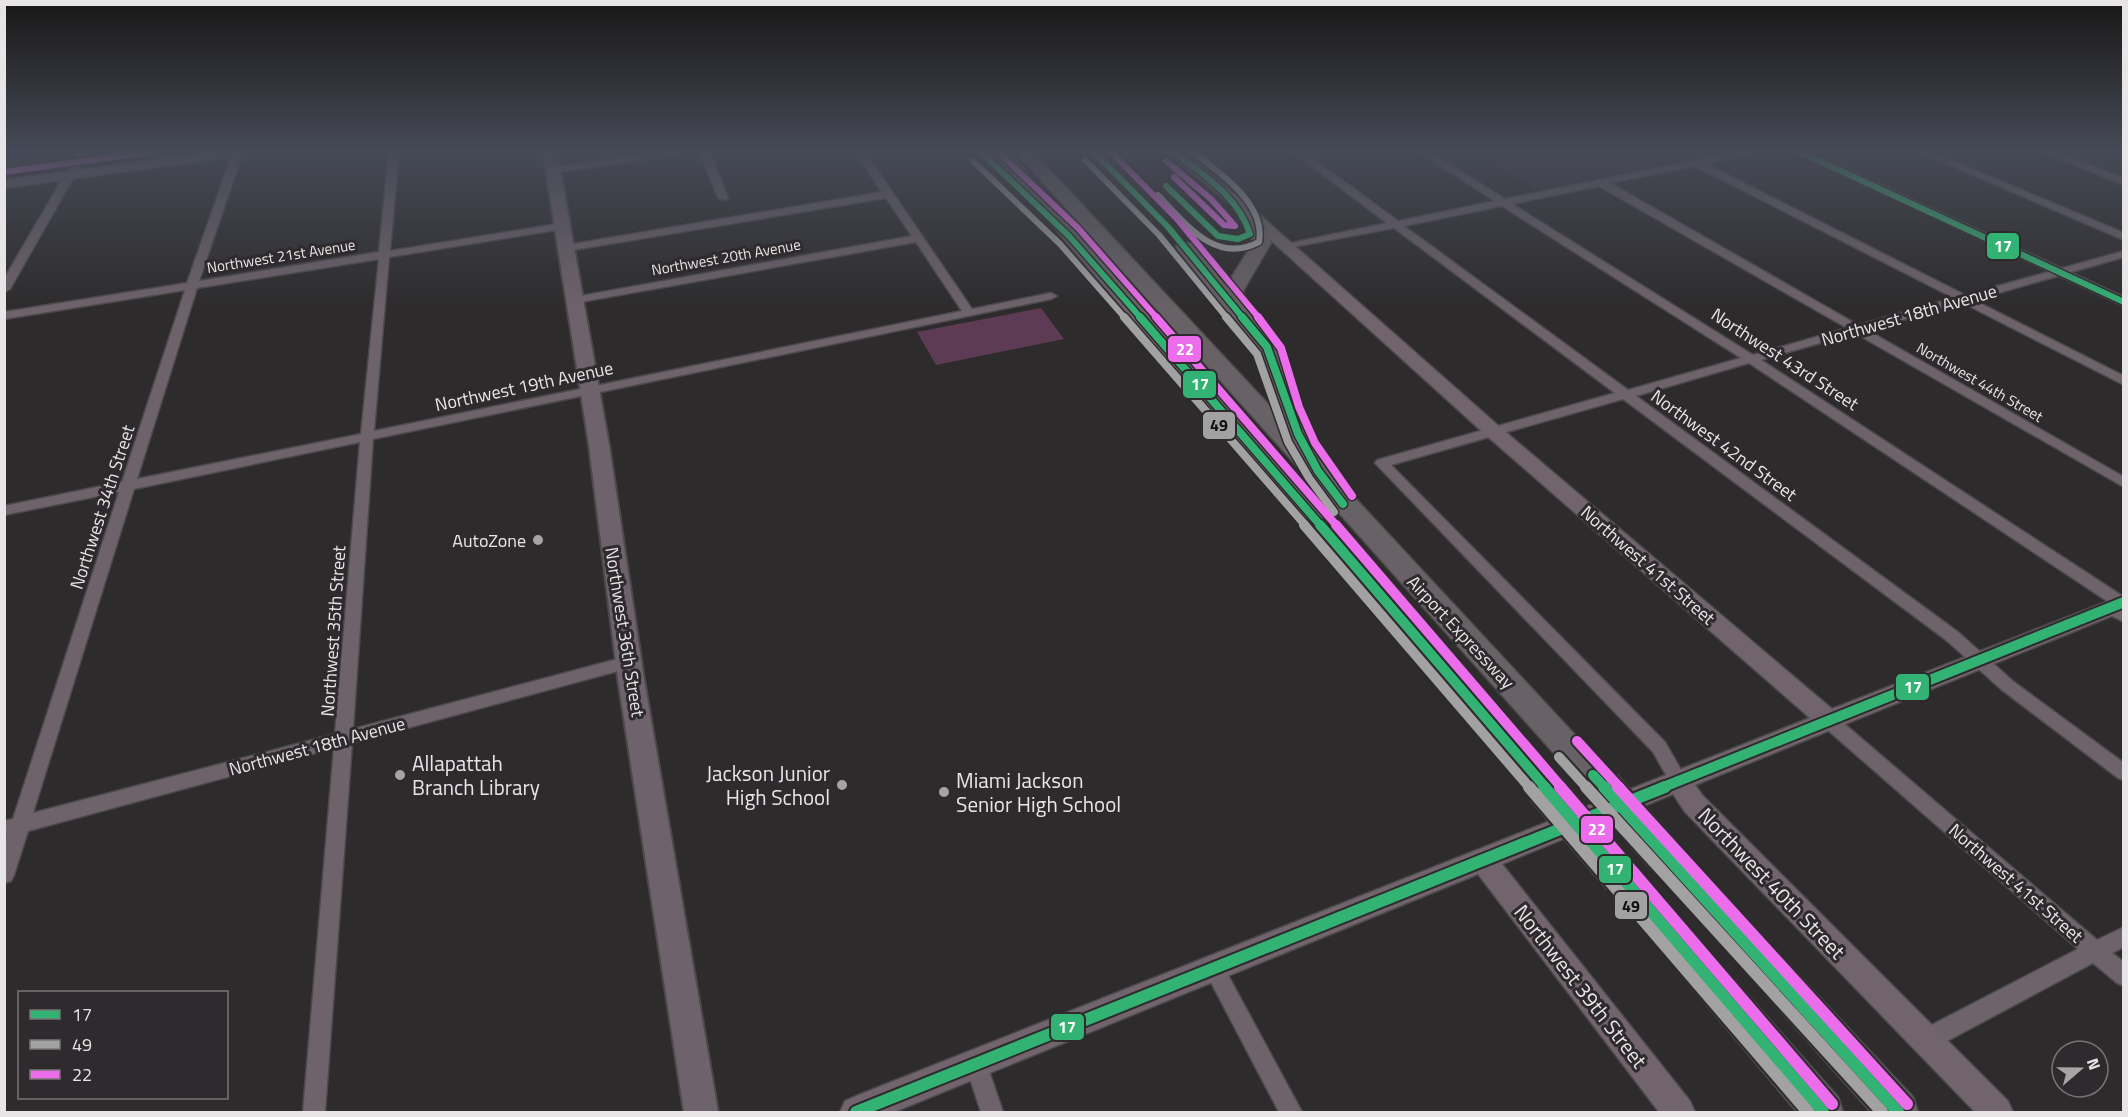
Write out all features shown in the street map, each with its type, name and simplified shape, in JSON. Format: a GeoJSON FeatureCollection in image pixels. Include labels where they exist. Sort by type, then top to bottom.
{"type":"FeatureCollection","features":[{"type":"Feature","properties":{"kind":"highway"},"geometry":{"type":"LineString","coordinates":[[1036,204],[1069,236]]}},
{"type":"Feature","properties":{"kind":"highway","name":"Airport Expressway"},"geometry":{"type":"LineString","coordinates":[[1042,204],[1823,1113]]}},
{"type":"Feature","properties":{"kind":"highway","name":"Airport Expressway"},"geometry":{"type":"LineString","coordinates":[[1071,204],[1898,1113]]}},
{"type":"Feature","properties":{"kind":"highway"},"geometry":{"type":"LineString","coordinates":[[1243,319],[1235,303],[1233,291],[1262,243],[1257,221]]}},
{"type":"Feature","properties":{"kind":"highway"},"geometry":{"type":"LineString","coordinates":[[1185,247],[1276,362],[1284,400],[1328,487]]}},
{"type":"Feature","properties":{"kind":"main road","name":"Northwest 36th Street"},"geometry":{"type":"LineString","coordinates":[[559,204],[590,391],[628,662],[701,1113]]}},
{"type":"Feature","properties":{"kind":"main road","name":"Northwest 41st Street"},"geometry":{"type":"LineString","coordinates":[[1237,204],[1494,432],[1828,720]]}},
{"type":"Feature","properties":{"kind":"main road"},"geometry":{"type":"LineString","coordinates":[[856,1113],[1828,720],[2120,607]]}},
{"type":"Feature","properties":{"kind":"main road","name":"Northwest 40th Street"},"geometry":{"type":"LineString","coordinates":[[1679,782],[1694,804],[1997,1113]]}},
{"type":"Feature","properties":{"kind":"main road","name":"Northwest 39th Street"},"geometry":{"type":"LineString","coordinates":[[1483,860],[1679,1113]]}},
{"type":"Feature","properties":{"kind":"street"},"geometry":{"type":"LineString","coordinates":[[4,289],[53,204]]}},
{"type":"Feature","properties":{"kind":"street","name":"Northwest 34th Street"},"geometry":{"type":"LineString","coordinates":[[4,875],[13,827],[130,485],[192,286],[221,204]]}},
{"type":"Feature","properties":{"kind":"street","name":"Northwest 35th Street"},"geometry":{"type":"LineString","coordinates":[[314,1113],[367,437],[388,204]]}},
{"type":"Feature","properties":{"kind":"street"},"geometry":{"type":"LineString","coordinates":[[567,248],[829,204]]}},
{"type":"Feature","properties":{"kind":"street"},"geometry":{"type":"LineString","coordinates":[[897,204],[969,313]]}},
{"type":"Feature","properties":{"kind":"street","name":"Northwest 42nd Street"},"geometry":{"type":"LineString","coordinates":[[1368,204],[1952,636],[2008,686],[2124,773]]}},
{"type":"Feature","properties":{"kind":"street"},"geometry":{"type":"LineString","coordinates":[[1286,247],[1498,204]]}},
{"type":"Feature","properties":{"kind":"street","name":"Northwest 43rd Street"},"geometry":{"type":"LineString","coordinates":[[1505,204],[1751,359],[2120,607]]}},
{"type":"Feature","properties":{"kind":"street","name":"Northwest 44th Street"},"geometry":{"type":"LineString","coordinates":[[1639,204],[2124,483]]}},
{"type":"Feature","properties":{"kind":"street"},"geometry":{"type":"LineString","coordinates":[[1778,204],[2124,381]]}},
{"type":"Feature","properties":{"kind":"street"},"geometry":{"type":"LineString","coordinates":[[1912,204],[2124,302]]}},
{"type":"Feature","properties":{"kind":"street"},"geometry":{"type":"LineString","coordinates":[[2047,204],[2124,237]]}},
{"type":"Feature","properties":{"kind":"street","name":"Northwest 21st Avenue"},"geometry":{"type":"LineString","coordinates":[[4,316],[563,226]]}},
{"type":"Feature","properties":{"kind":"street","name":"Northwest 20th Avenue"},"geometry":{"type":"LineString","coordinates":[[575,300],[919,238]]}},
{"type":"Feature","properties":{"kind":"street","name":"Northwest 18th Avenue"},"geometry":{"type":"LineString","coordinates":[[1382,464],[2124,254]]}},
{"type":"Feature","properties":{"kind":"street","name":"Northwest 19th Avenue"},"geometry":{"type":"LineString","coordinates":[[4,511],[1051,296]]}},
{"type":"Feature","properties":{"kind":"street","name":"Northwest 40th Street"},"geometry":{"type":"LineString","coordinates":[[1382,464],[1659,747],[1679,782]]}},
{"type":"Feature","properties":{"kind":"street","name":"Northwest 18th Avenue"},"geometry":{"type":"LineString","coordinates":[[13,827],[628,662]]}},
{"type":"Feature","properties":{"kind":"street","name":"Northwest 41st Street"},"geometry":{"type":"LineString","coordinates":[[1828,720],[2124,976]]}},
{"type":"Feature","properties":{"kind":"street"},"geometry":{"type":"LineString","coordinates":[[1926,1040],[2124,936]]}},
{"type":"Feature","properties":{"kind":"street"},"geometry":{"type":"LineString","coordinates":[[1214,969],[1291,1113]]}},
{"type":"Feature","properties":{"kind":"street"},"geometry":{"type":"LineString","coordinates":[[976,1064],[992,1113]]}},
{"type":"Feature","properties":{"kind":"shaded area"},"geometry":{"type":"Polygon","coordinates":[[[1041,308],[1064,339],[936,365],[917,332],[1041,308]]]}},
{"type":"Feature","properties":{"kind":"transit line","name":"49"},"geometry":{"type":"LineString","coordinates":[[1018,204],[1060,244],[1200,403],[1808,1112]]}},
{"type":"Feature","properties":{"kind":"transit line","name":"17"},"geometry":{"type":"LineString","coordinates":[[1036,204],[1069,236],[1209,395],[1823,1112]]}},
{"type":"Feature","properties":{"kind":"transit line","name":"22"},"geometry":{"type":"LineString","coordinates":[[1053,204],[1078,228],[1218,387],[1832,1104]]}},
{"type":"Feature","properties":{"kind":"transit line","name":"49"},"geometry":{"type":"LineString","coordinates":[[1129,204],[1159,235],[1257,354],[1288,442],[1309,478],[1334,512]]}},
{"type":"Feature","properties":{"kind":"transit line","name":"17"},"geometry":{"type":"LineString","coordinates":[[1145,204],[1168,227],[1267,347],[1298,434],[1318,471],[1343,504]]}},
{"type":"Feature","properties":{"kind":"transit line","name":"22"},"geometry":{"type":"LineString","coordinates":[[1162,204],[1277,340],[1309,431],[1336,476],[1352,496]]}},
{"type":"Feature","properties":{"kind":"transit line","name":"49"},"geometry":{"type":"LineString","coordinates":[[1167,204],[1204,239],[1217,247],[1231,251],[1245,250],[1259,242],[1261,230],[1258,218],[1249,204]]}},
{"type":"Feature","properties":{"kind":"transit line","name":"17"},"geometry":{"type":"LineString","coordinates":[[1185,204],[1218,236],[1238,239],[1250,234],[1246,221],[1235,204]]}},
{"type":"Feature","properties":{"kind":"transit line","name":"22"},"geometry":{"type":"LineString","coordinates":[[1202,204],[1224,225],[1235,226],[1216,204]]}},
{"type":"Feature","properties":{"kind":"transit line","name":"17"},"geometry":{"type":"LineString","coordinates":[[1913,204],[2124,302]]}},
{"type":"Feature","properties":{"kind":"transit line","name":"17"},"geometry":{"type":"LineString","coordinates":[[856,1112],[2124,602]]}},
{"type":"Feature","properties":{"kind":"transit line","name":"22"},"geometry":{"type":"LineString","coordinates":[[1577,741],[1907,1104]]}},
{"type":"Feature","properties":{"kind":"transit line","name":"49"},"geometry":{"type":"LineString","coordinates":[[1559,757],[1882,1112]]}},
{"type":"Feature","properties":{"kind":"transit line","name":"17"},"geometry":{"type":"LineString","coordinates":[[1593,775],[1898,1112]]}},
{"type":"Feature","properties":{"kind":"place","name":"AutoZone"},"geometry":{"type":"Point","coordinates":[538,540]}},
{"type":"Feature","properties":{"kind":"place","name":"Allapattah Branch Library"},"geometry":{"type":"Point","coordinates":[400,775]}},
{"type":"Feature","properties":{"kind":"place","name":"Jackson Junior High School"},"geometry":{"type":"Point","coordinates":[842,785]}},
{"type":"Feature","properties":{"kind":"place","name":"Miami Jackson Senior High School"},"geometry":{"type":"Point","coordinates":[944,792]}}]}
